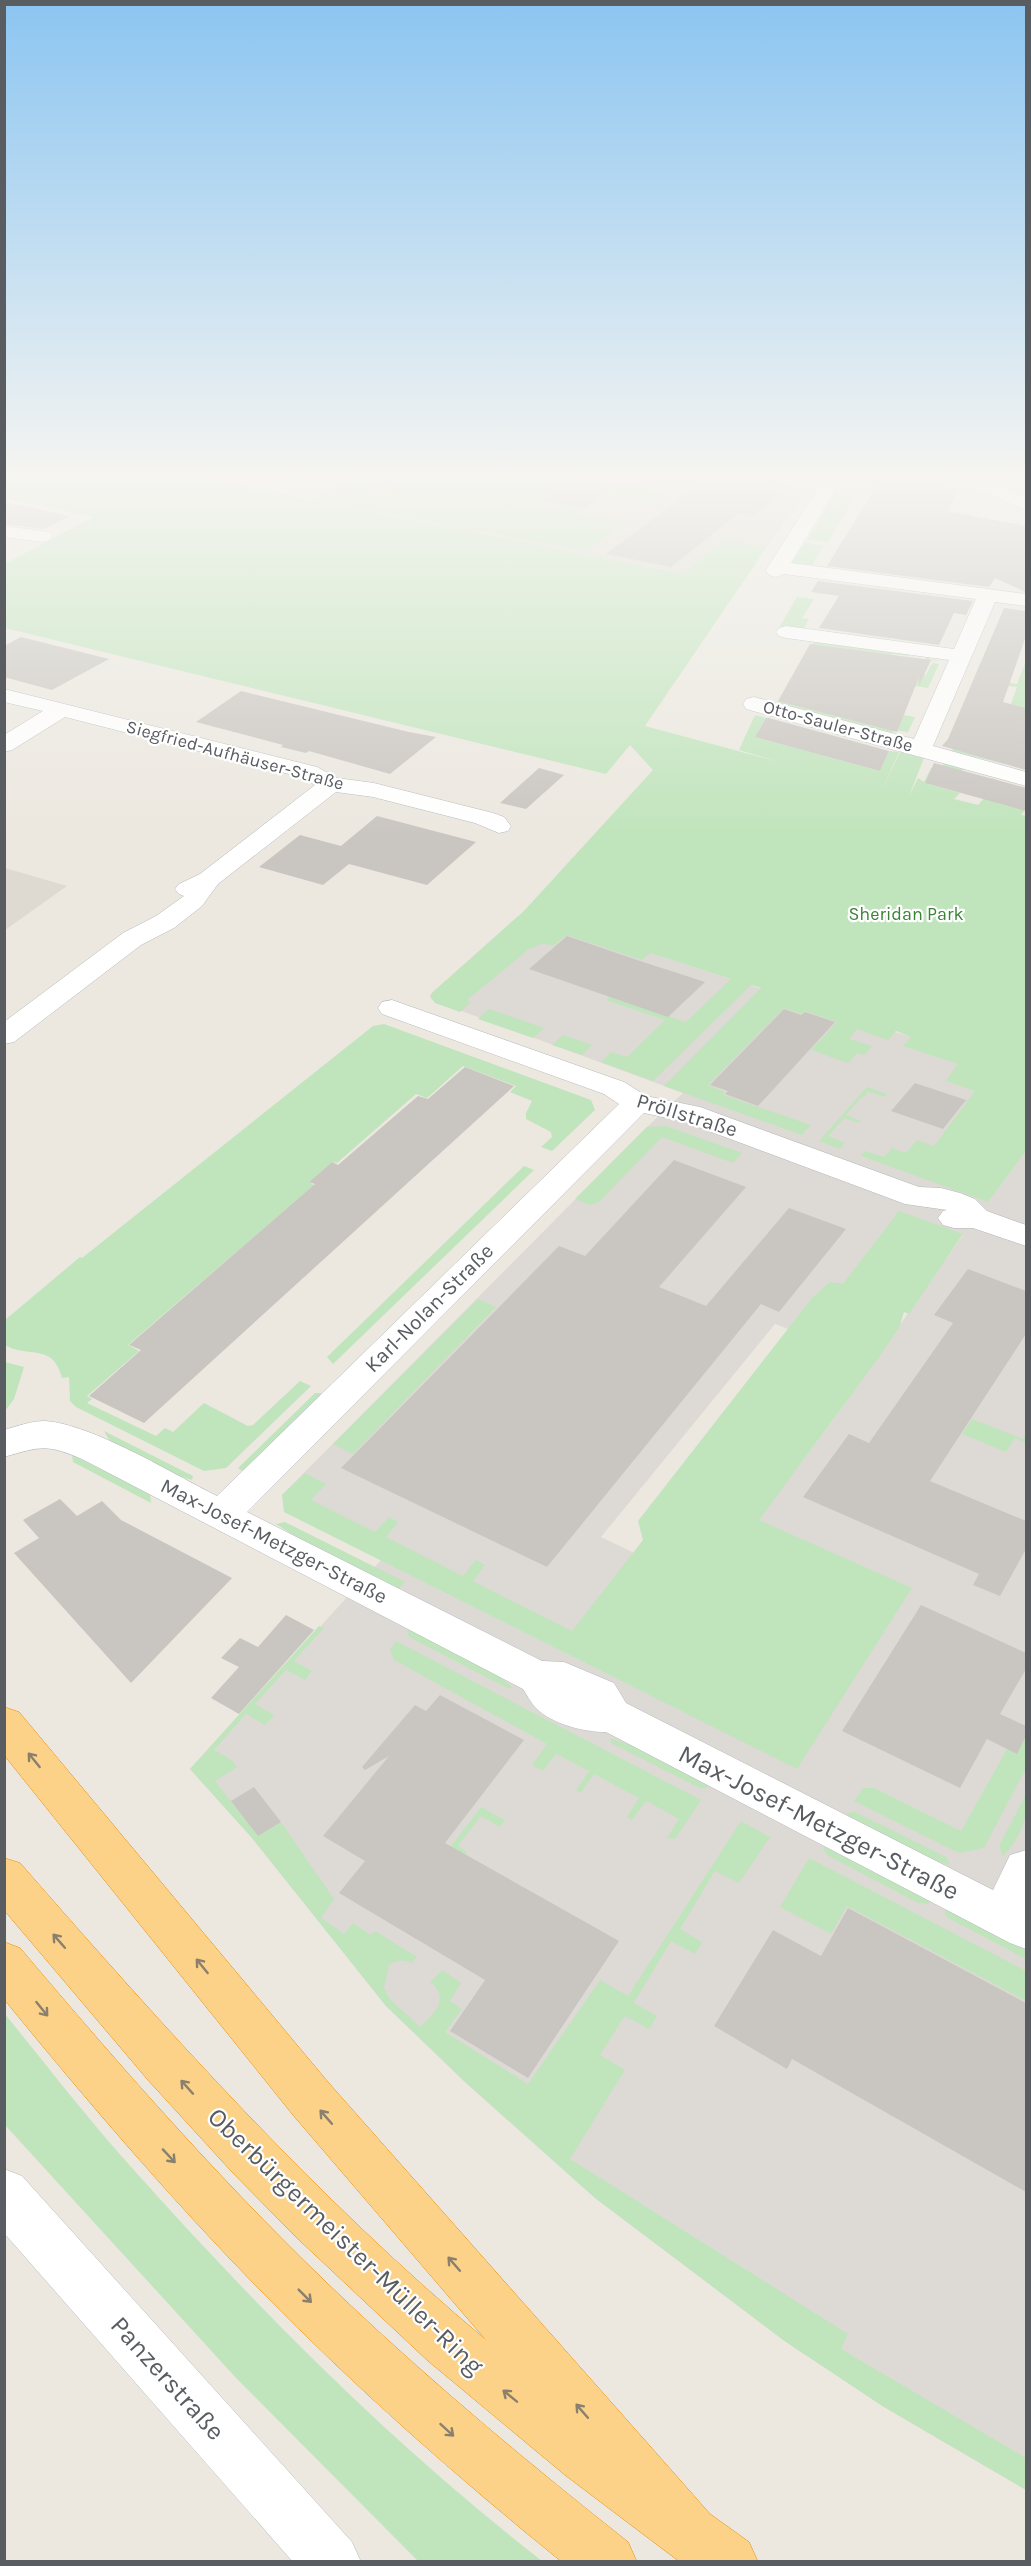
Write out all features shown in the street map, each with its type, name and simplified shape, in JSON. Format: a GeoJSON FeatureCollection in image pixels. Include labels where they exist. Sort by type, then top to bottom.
{"type":"FeatureCollection","features":[{"type":"Feature","properties":{"kind":"highway"},"geometry":{"type":"LineString","coordinates":[[4,1724],[310,2097],[710,2548]]}},
{"type":"Feature","properties":{"kind":"highway","name":"Oberbürgermeister-Müller-Ring"},"geometry":{"type":"LineString","coordinates":[[4,1877],[190,2090],[341,2244],[420,2318],[504,2391],[591,2462],[710,2548]]}},
{"type":"Feature","properties":{"kind":"highway"},"geometry":{"type":"LineString","coordinates":[[4,1963],[145,2130],[300,2292],[378,2368],[463,2444],[608,2562]]}},
{"type":"Feature","properties":{"kind":"street","name":"Otto-Sauler-Straße"},"geometry":{"type":"LineString","coordinates":[[921,748],[987,597]]}},
{"type":"Feature","properties":{"kind":"street"},"geometry":{"type":"LineString","coordinates":[[1005,597],[1026,600]]}},
{"type":"Feature","properties":{"kind":"street"},"geometry":{"type":"LineString","coordinates":[[786,632],[962,656]]}},
{"type":"Feature","properties":{"kind":"street","name":"Siegfried-Aufhäuser-Straße"},"geometry":{"type":"LineString","coordinates":[[4,695],[309,772],[332,784],[374,790],[484,818],[499,826]]}},
{"type":"Feature","properties":{"kind":"street","name":"Otto-Sauler-Straße"},"geometry":{"type":"LineString","coordinates":[[754,704],[921,748],[927,753],[1026,779]]}},
{"type":"Feature","properties":{"kind":"street"},"geometry":{"type":"LineString","coordinates":[[4,745],[61,710]]}},
{"type":"Feature","properties":{"kind":"street"},"geometry":{"type":"LineString","coordinates":[[4,1036],[132,939],[165,922],[193,901],[209,879],[332,784]]}},
{"type":"Feature","properties":{"kind":"street","name":"Pröllstraße"},"geometry":{"type":"LineString","coordinates":[[392,1008],[614,1088],[637,1103],[689,1113],[916,1197],[926,1209],[958,1220],[976,1218],[1026,1236]]}},
{"type":"Feature","properties":{"kind":"street","name":"Karl-Nolan-Straße"},"geometry":{"type":"LineString","coordinates":[[222,1514],[637,1103]]}},
{"type":"Feature","properties":{"kind":"street","name":"Max-Josef-Metzger-Straße"},"geometry":{"type":"LineString","coordinates":[[4,1444],[34,1433],[62,1436],[97,1451],[537,1677],[551,1698],[585,1714],[611,1715],[1015,1922]]}},
{"type":"Feature","properties":{"kind":"street"},"geometry":{"type":"LineString","coordinates":[[1015,1922],[1026,1869]]}},
{"type":"Feature","properties":{"kind":"street","name":"Panzerstraße"},"geometry":{"type":"LineString","coordinates":[[4,2194],[332,2562]]}},
{"type":"Feature","properties":{"kind":"shaded area"},"geometry":{"type":"Polygon","coordinates":[[[5,868],[67,886],[5,930],[5,868]]]}},
{"type":"Feature","properties":{"kind":"shaded area"},"geometry":{"type":"Polygon","coordinates":[[[523,912],[1013,1070],[925,1178],[988,1201],[1026,1151],[1026,2490],[884,2407],[786,2342],[595,2198],[465,2082],[386,2006],[252,1838],[190,1769],[381,1560],[282,1495],[683,1093],[432,1000],[430,996],[523,912]],[[963,1235],[841,1287],[803,1335],[775,1324],[601,1537],[708,1588],[835,1417],[963,1235]]]}},
{"type":"Feature","properties":{"kind":"green space","name":"Sheridan Park"},"geometry":{"type":"Polygon","coordinates":[[[5,597],[733,597],[645,726],[783,763],[739,750],[755,715],[766,718],[755,737],[880,771],[889,751],[899,752],[882,790],[900,752],[924,758],[909,796],[918,778],[924,782],[931,768],[939,769],[945,763],[967,769],[931,780],[928,784],[960,793],[954,799],[978,805],[986,796],[976,793],[991,778],[995,779],[992,782],[1017,786],[1000,804],[1025,810],[1021,815],[1026,816],[1026,1151],[988,1202],[861,1156],[865,1151],[884,1157],[892,1148],[906,1153],[917,1140],[934,1146],[975,1091],[946,1081],[958,1064],[903,1046],[911,1037],[896,1031],[888,1040],[857,1029],[849,1039],[872,1046],[864,1055],[857,1053],[848,1063],[811,1050],[837,1022],[805,1011],[801,1014],[784,1008],[708,1085],[725,1092],[723,1095],[811,1125],[802,1135],[664,1086],[761,988],[751,985],[653,1081],[601,1062],[611,1052],[627,1057],[665,1020],[606,1000],[609,997],[686,1022],[731,979],[650,953],[642,960],[567,935],[554,945],[542,944],[529,949],[467,1000],[471,1002],[460,1012],[435,1003],[430,996],[433,992],[523,912],[653,770],[630,745],[606,774],[5,628],[5,597]]]}},
{"type":"Feature","properties":{"kind":"green space"},"geometry":{"type":"Polygon","coordinates":[[[797,597],[814,599],[802,618],[809,619],[802,632],[779,628],[797,597]]]}},
{"type":"Feature","properties":{"kind":"green space"},"geometry":{"type":"Polygon","coordinates":[[[817,641],[931,654],[929,659],[942,661],[925,660],[927,655],[911,652],[909,656],[893,654],[864,666],[926,675],[932,663],[939,664],[928,688],[874,680],[897,714],[915,717],[908,732],[894,730],[891,736],[776,706],[781,696],[821,701],[810,645],[817,641]]]}},
{"type":"Feature","properties":{"kind":"green space"},"geometry":{"type":"Polygon","coordinates":[[[1026,661],[1024,715],[1026,716],[1026,742],[1014,739],[1005,764],[951,751],[1008,712],[1017,687],[989,683],[991,680],[1017,684],[1026,661]]]}},
{"type":"Feature","properties":{"kind":"green space"},"geometry":{"type":"Polygon","coordinates":[[[489,1009],[544,1028],[533,1038],[478,1019],[489,1009]]]}},
{"type":"Feature","properties":{"kind":"green space"},"geometry":{"type":"Polygon","coordinates":[[[384,1024],[591,1100],[595,1110],[552,1151],[541,1147],[552,1137],[551,1132],[526,1119],[526,1113],[532,1101],[510,1092],[516,1086],[463,1066],[427,1098],[416,1094],[337,1163],[332,1162],[309,1182],[314,1185],[128,1345],[139,1351],[87,1396],[92,1399],[87,1403],[156,1436],[165,1428],[173,1432],[204,1403],[248,1426],[253,1425],[300,1381],[311,1386],[226,1468],[204,1471],[76,1407],[70,1401],[69,1377],[62,1378],[53,1360],[46,1355],[5,1345],[5,1320],[80,1257],[82,1258],[373,1026],[384,1024]]]}},
{"type":"Feature","properties":{"kind":"green space"},"geometry":{"type":"Polygon","coordinates":[[[563,1035],[592,1045],[582,1055],[552,1045],[563,1035]]]}},
{"type":"Feature","properties":{"kind":"green space"},"geometry":{"type":"Polygon","coordinates":[[[867,1087],[887,1094],[885,1097],[865,1093],[867,1095],[861,1098],[846,1115],[861,1121],[859,1123],[844,1118],[828,1136],[845,1143],[840,1149],[819,1141],[867,1087]]]}},
{"type":"Feature","properties":{"kind":"green space"},"geometry":{"type":"Polygon","coordinates":[[[666,1126],[742,1153],[734,1162],[730,1162],[662,1137],[599,1202],[590,1205],[575,1199],[647,1127],[666,1126]]]}},
{"type":"Feature","properties":{"kind":"green space"},"geometry":{"type":"Polygon","coordinates":[[[524,1166],[534,1170],[333,1364],[327,1357],[524,1166]]]}},
{"type":"Feature","properties":{"kind":"green space"},"geometry":{"type":"Polygon","coordinates":[[[899,1211],[963,1234],[909,1314],[904,1312],[899,1328],[874,1364],[759,1520],[912,1588],[797,1769],[284,1512],[282,1495],[305,1473],[326,1484],[311,1500],[375,1532],[389,1517],[398,1522],[386,1537],[463,1576],[476,1560],[485,1565],[473,1581],[572,1631],[643,1540],[638,1521],[812,1298],[830,1282],[843,1284],[899,1211]]]}},
{"type":"Feature","properties":{"kind":"green space"},"geometry":{"type":"Polygon","coordinates":[[[478,1299],[496,1307],[353,1454],[333,1444],[478,1299]]]}},
{"type":"Feature","properties":{"kind":"green space"},"geometry":{"type":"Polygon","coordinates":[[[5,1362],[24,1367],[14,1399],[5,1411],[5,1362]]]}},
{"type":"Feature","properties":{"kind":"green space"},"geometry":{"type":"Polygon","coordinates":[[[315,1393],[321,1393],[320,1398],[254,1462],[242,1471],[238,1468],[315,1393]]]}},
{"type":"Feature","properties":{"kind":"green space"},"geometry":{"type":"Polygon","coordinates":[[[972,1419],[1023,1439],[1026,1434],[1026,1443],[1015,1438],[1006,1452],[962,1434],[972,1419]]]}},
{"type":"Feature","properties":{"kind":"green space"},"geometry":{"type":"Polygon","coordinates":[[[104,1431],[193,1476],[192,1480],[170,1473],[111,1443],[104,1431]]]}},
{"type":"Feature","properties":{"kind":"green space"},"geometry":{"type":"Polygon","coordinates":[[[72,1455],[150,1493],[151,1503],[73,1462],[72,1455]]]}},
{"type":"Feature","properties":{"kind":"green space"},"geometry":{"type":"Polygon","coordinates":[[[285,1522],[405,1582],[398,1590],[296,1537],[276,1524],[285,1522]]]}},
{"type":"Feature","properties":{"kind":"green space"},"geometry":{"type":"Polygon","coordinates":[[[319,1626],[324,1628],[294,1661],[312,1671],[305,1680],[286,1670],[255,1704],[274,1715],[265,1725],[246,1714],[214,1750],[233,1761],[237,1767],[215,1781],[258,1836],[281,1822],[334,1899],[321,1918],[344,1934],[353,1923],[371,1935],[375,1931],[417,1957],[411,1963],[400,1961],[389,1965],[384,1988],[390,1999],[420,2027],[438,2006],[439,1994],[430,1982],[442,1970],[461,1983],[450,2001],[462,2009],[445,2032],[528,2084],[600,1980],[628,1996],[741,1821],[770,1837],[739,1883],[715,1871],[680,1929],[702,1942],[695,1954],[671,1941],[634,2003],[657,2016],[649,2029],[625,2016],[600,2055],[625,2070],[570,2159],[848,2334],[841,2349],[1026,2458],[1026,2490],[884,2407],[786,2342],[595,2198],[465,2082],[386,2006],[252,1838],[190,1769],[319,1626]]]}},
{"type":"Feature","properties":{"kind":"green space"},"geometry":{"type":"Polygon","coordinates":[[[409,1629],[488,1667],[513,1688],[507,1688],[409,1637],[407,1631],[409,1629]]]}},
{"type":"Feature","properties":{"kind":"green space"},"geometry":{"type":"Polygon","coordinates":[[[396,1641],[701,1800],[675,1839],[667,1838],[679,1819],[646,1801],[632,1820],[627,1817],[639,1798],[594,1774],[581,1793],[576,1790],[589,1771],[556,1754],[543,1771],[532,1765],[547,1744],[394,1660],[390,1650],[396,1641]]]}},
{"type":"Feature","properties":{"kind":"green space"},"geometry":{"type":"Polygon","coordinates":[[[1026,1736],[1026,1768],[984,1848],[959,1853],[854,1801],[863,1788],[874,1788],[961,1831],[1007,1749],[1017,1753],[1026,1736]]]}},
{"type":"Feature","properties":{"kind":"green space"},"geometry":{"type":"Polygon","coordinates":[[[610,1738],[645,1750],[708,1785],[707,1788],[700,1788],[611,1743],[610,1738]]]}},
{"type":"Feature","properties":{"kind":"green space"},"geometry":{"type":"Polygon","coordinates":[[[1025,1796],[1026,1812],[1022,1828],[1003,1856],[999,1846],[1025,1796]]]}},
{"type":"Feature","properties":{"kind":"green space"},"geometry":{"type":"Polygon","coordinates":[[[481,1807],[505,1820],[500,1827],[481,1816],[458,1846],[467,1852],[462,1858],[448,1850],[481,1807]]]}},
{"type":"Feature","properties":{"kind":"green space"},"geometry":{"type":"Polygon","coordinates":[[[855,1812],[946,1857],[950,1865],[917,1855],[848,1817],[847,1813],[855,1812]]]}},
{"type":"Feature","properties":{"kind":"green space"},"geometry":{"type":"Polygon","coordinates":[[[827,1846],[931,1901],[928,1904],[918,1903],[827,1855],[823,1848],[827,1846]]]}},
{"type":"Feature","properties":{"kind":"green space"},"geometry":{"type":"Polygon","coordinates":[[[809,1858],[1026,1971],[1026,2001],[847,1906],[831,1934],[780,1907],[809,1858]]]}},
{"type":"Feature","properties":{"kind":"green space"},"geometry":{"type":"Polygon","coordinates":[[[947,1905],[1026,1947],[1026,1959],[948,1918],[945,1914],[947,1905]]]}},
{"type":"Feature","properties":{"kind":"green space"},"geometry":{"type":"Polygon","coordinates":[[[5,2014],[116,2149],[228,2273],[278,2324],[380,2423],[487,2517],[542,2561],[418,2561],[237,2379],[5,2125],[5,2014]]]}},
{"type":"Feature","properties":{"kind":"building"},"geometry":{"type":"Polygon","coordinates":[[[839,597],[940,597],[973,601],[966,615],[954,613],[939,645],[819,628],[839,597]]]}},
{"type":"Feature","properties":{"kind":"building"},"geometry":{"type":"Polygon","coordinates":[[[1004,608],[1026,611],[1026,636],[1003,702],[1026,708],[1026,770],[942,746],[948,739],[1004,608]]]}},
{"type":"Feature","properties":{"kind":"building"},"geometry":{"type":"Polygon","coordinates":[[[21,637],[109,659],[52,690],[4,677],[4,646],[21,637]]]}},
{"type":"Feature","properties":{"kind":"building"},"geometry":{"type":"Polygon","coordinates":[[[810,644],[931,660],[919,686],[919,677],[897,732],[778,701],[810,644]]]}},
{"type":"Feature","properties":{"kind":"building"},"geometry":{"type":"Polygon","coordinates":[[[241,691],[436,737],[390,774],[309,751],[306,753],[281,747],[283,745],[196,722],[241,691]]]}},
{"type":"Feature","properties":{"kind":"building"},"geometry":{"type":"Polygon","coordinates":[[[766,718],[889,751],[880,771],[755,737],[766,718]]]}},
{"type":"Feature","properties":{"kind":"building"},"geometry":{"type":"Polygon","coordinates":[[[934,763],[1026,788],[1026,811],[925,783],[934,763]]]}},
{"type":"Feature","properties":{"kind":"building"},"geometry":{"type":"Polygon","coordinates":[[[539,768],[564,775],[526,809],[500,803],[539,768]]]}},
{"type":"Feature","properties":{"kind":"building"},"geometry":{"type":"Polygon","coordinates":[[[377,816],[476,842],[427,885],[349,864],[323,885],[259,867],[300,835],[341,846],[377,816]]]}},
{"type":"Feature","properties":{"kind":"building"},"geometry":{"type":"Polygon","coordinates":[[[567,936],[705,982],[668,1017],[529,969],[567,936]]]}},
{"type":"Feature","properties":{"kind":"building"},"geometry":{"type":"Polygon","coordinates":[[[784,1009],[801,1015],[805,1012],[835,1022],[758,1106],[725,1094],[728,1091],[710,1085],[784,1009]]]}},
{"type":"Feature","properties":{"kind":"building"},"geometry":{"type":"Polygon","coordinates":[[[465,1067],[514,1086],[144,1423],[89,1396],[141,1350],[129,1345],[315,1184],[309,1182],[332,1162],[338,1165],[418,1096],[428,1099],[465,1067]]]}},
{"type":"Feature","properties":{"kind":"building"},"geometry":{"type":"Polygon","coordinates":[[[915,1083],[966,1100],[943,1129],[891,1111],[915,1083]]]}},
{"type":"Feature","properties":{"kind":"building"},"geometry":{"type":"Polygon","coordinates":[[[674,1160],[746,1187],[659,1287],[706,1306],[789,1208],[846,1229],[779,1312],[761,1304],[547,1567],[341,1468],[559,1246],[585,1256],[674,1160]]]}},
{"type":"Feature","properties":{"kind":"building"},"geometry":{"type":"Polygon","coordinates":[[[968,1269],[1026,1291],[1026,1334],[930,1481],[1026,1521],[1026,1549],[1000,1596],[973,1585],[979,1574],[803,1497],[849,1434],[869,1443],[953,1323],[934,1315],[968,1269]]]}},
{"type":"Feature","properties":{"kind":"building"},"geometry":{"type":"Polygon","coordinates":[[[60,1499],[77,1516],[102,1501],[121,1520],[232,1578],[131,1683],[14,1553],[39,1538],[23,1520],[60,1499]]]}},
{"type":"Feature","properties":{"kind":"building"},"geometry":{"type":"Polygon","coordinates":[[[921,1605],[1026,1653],[1026,1669],[1000,1714],[1026,1726],[1026,1736],[1017,1754],[987,1739],[960,1788],[842,1731],[921,1605]]]}},
{"type":"Feature","properties":{"kind":"building"},"geometry":{"type":"Polygon","coordinates":[[[286,1615],[314,1630],[239,1714],[211,1698],[239,1667],[221,1658],[240,1638],[258,1647],[286,1615]]]}},
{"type":"Feature","properties":{"kind":"building"},"geometry":{"type":"Polygon","coordinates":[[[440,1695],[524,1740],[445,1843],[619,1941],[528,2078],[450,2031],[485,1980],[339,1893],[365,1861],[323,1836],[389,1756],[365,1770],[362,1767],[415,1705],[426,1711],[440,1695]]]}},
{"type":"Feature","properties":{"kind":"building"},"geometry":{"type":"Polygon","coordinates":[[[254,1787],[281,1822],[258,1836],[231,1801],[254,1787]]]}},
{"type":"Feature","properties":{"kind":"building"},"geometry":{"type":"Polygon","coordinates":[[[848,1908],[1026,2003],[1026,2192],[792,2059],[787,2069],[714,2026],[773,1930],[821,1956],[848,1908]]]}}]}
